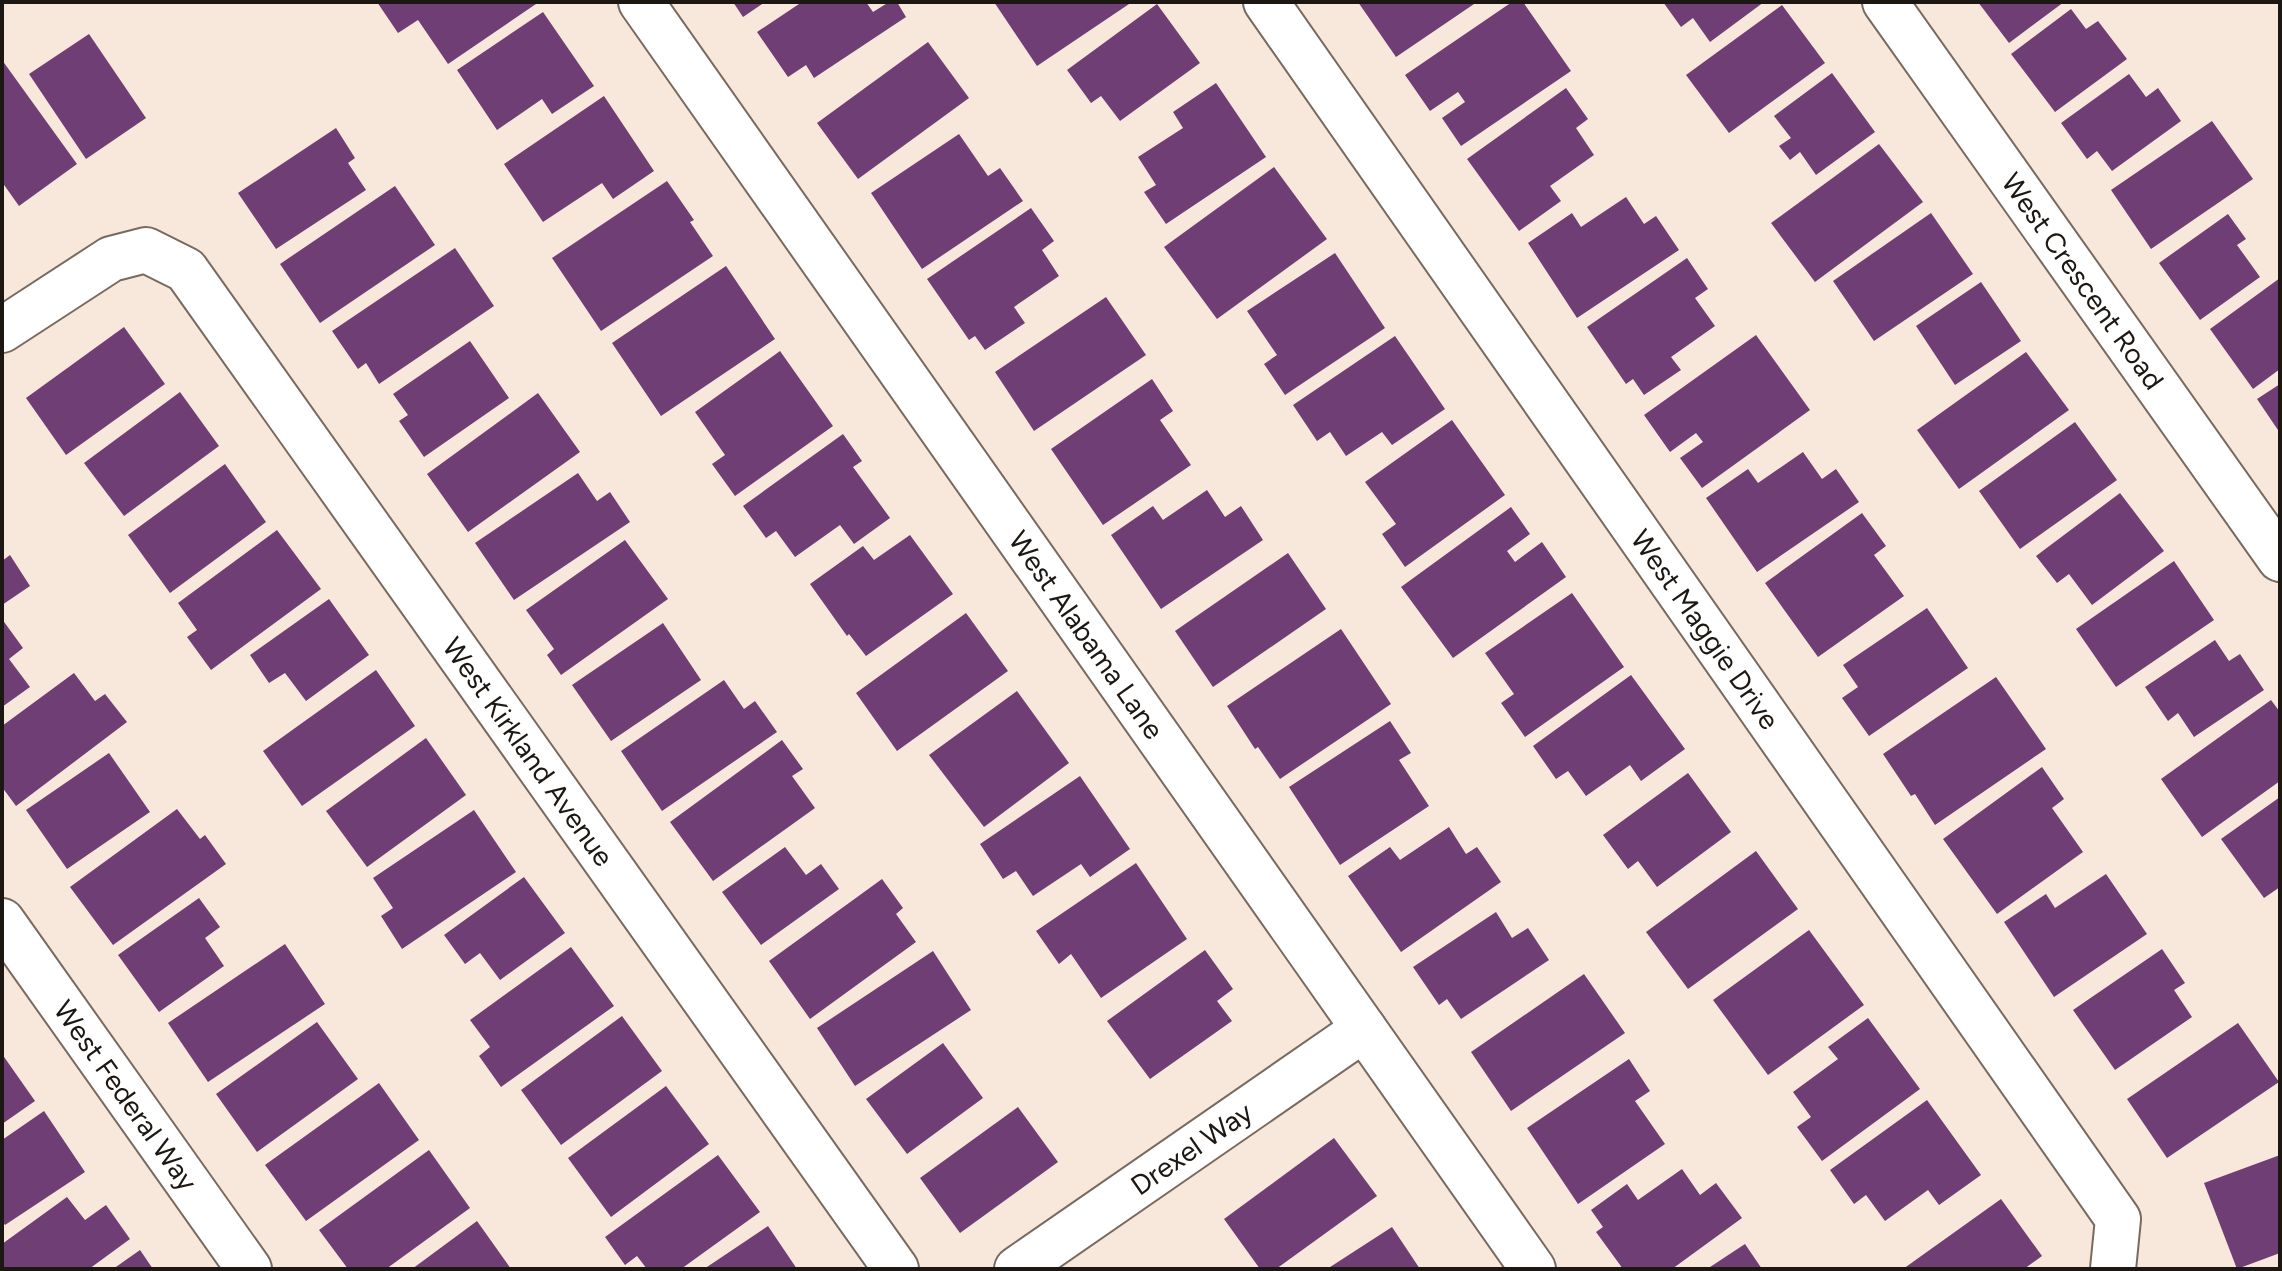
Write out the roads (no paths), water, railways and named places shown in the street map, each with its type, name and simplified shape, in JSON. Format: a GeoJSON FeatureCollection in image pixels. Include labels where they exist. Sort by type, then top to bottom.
{"type":"FeatureCollection","features":[{"type":"Feature","properties":{"kind":"street","name":"West Alabama Lane"},"geometry":{"type":"LineString","coordinates":[[641,2],[1533,1269]]}},
{"type":"Feature","properties":{"kind":"street","name":"West Maggie Drive"},"geometry":{"type":"LineString","coordinates":[[1266,2],[2118,1219],[2114,1268]]}},
{"type":"Feature","properties":{"kind":"street","name":"West Crescent Road"},"geometry":{"type":"LineString","coordinates":[[1885,2],[2280,559]]}},
{"type":"Feature","properties":{"kind":"street","name":"West Kirkland Avenue"},"geometry":{"type":"LineString","coordinates":[[2,330],[111,259],[146,250],[186,270],[896,1269]]}},
{"type":"Feature","properties":{"kind":"street","name":"West Federal Way"},"geometry":{"type":"LineString","coordinates":[[2,921],[249,1269]]}},
{"type":"Feature","properties":{"kind":"street","name":"Drexel Way"},"geometry":{"type":"LineString","coordinates":[[1017,1269],[1364,1029]]}}]}
